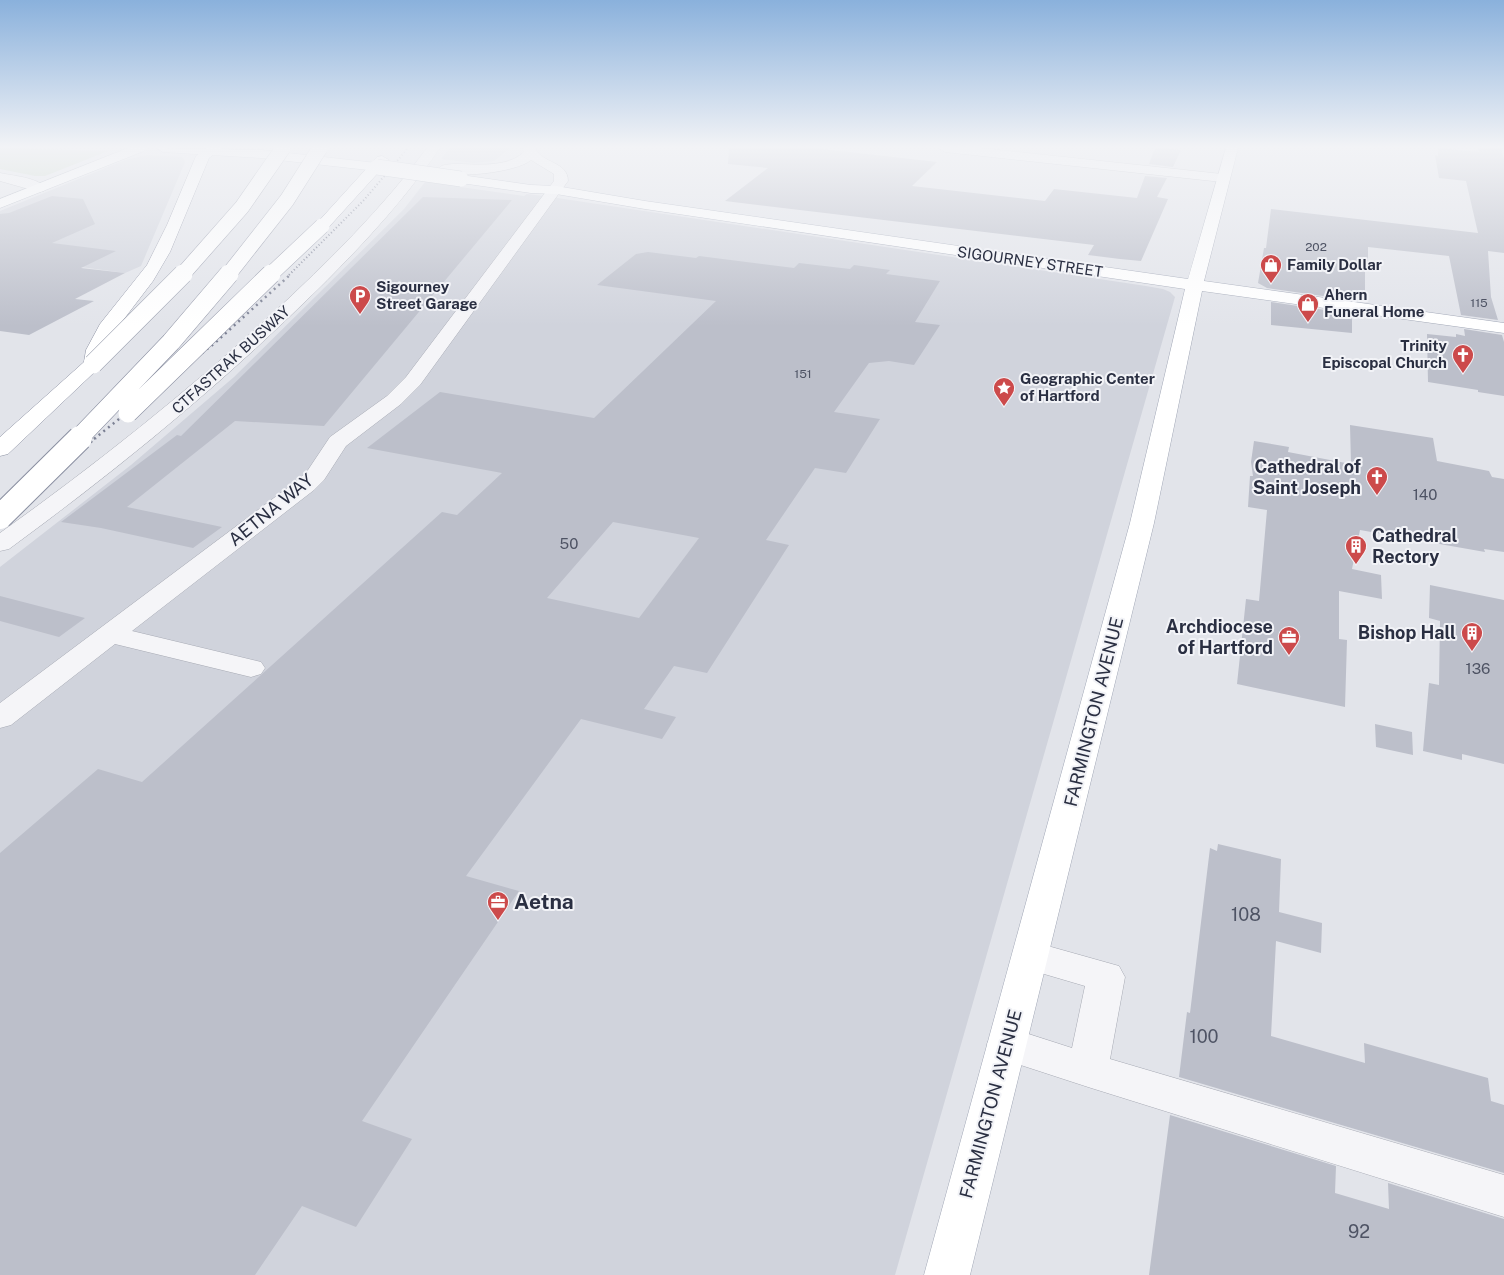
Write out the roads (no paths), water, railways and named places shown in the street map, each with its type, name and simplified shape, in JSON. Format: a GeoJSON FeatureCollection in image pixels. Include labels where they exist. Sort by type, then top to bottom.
{"type":"FeatureCollection","features":[{"type":"Feature","properties":{"kind":"main road"},"geometry":{"type":"LineString","coordinates":[[93,364],[95,352],[105,330],[147,278],[159,258],[181,208]]}},
{"type":"Feature","properties":{"kind":"main road"},"geometry":{"type":"LineString","coordinates":[[0,449],[93,364],[148,310],[205,249],[240,208]]}},
{"type":"Feature","properties":{"kind":"main road"},"geometry":{"type":"LineString","coordinates":[[0,516],[68,451],[142,375],[231,272],[282,208]]}},
{"type":"Feature","properties":{"kind":"main road"},"geometry":{"type":"LineString","coordinates":[[68,451],[112,425],[144,400],[230,312],[322,226],[339,208]]}},
{"type":"Feature","properties":{"kind":"main road","name":"SIGOURNEY STREET"},"geometry":{"type":"LineString","coordinates":[[657,208],[1194,286],[1504,328]]}},
{"type":"Feature","properties":{"kind":"main road","name":"FARMINGTON AVENUE"},"geometry":{"type":"LineString","coordinates":[[947,1275],[1150,490],[1194,286],[1214,208]]}},
{"type":"Feature","properties":{"kind":"street","name":"CTFASTRAK BUSWAY"},"geometry":{"type":"LineString","coordinates":[[0,544],[101,470],[215,377],[320,278],[388,208]]}},
{"type":"Feature","properties":{"kind":"street","name":"AETNA WAY"},"geometry":{"type":"LineString","coordinates":[[0,718],[306,485],[338,442],[407,388],[543,208]]}},
{"type":"Feature","properties":{"kind":"street"},"geometry":{"type":"LineString","coordinates":[[110,634],[251,668]]}},
{"type":"Feature","properties":{"kind":"street"},"geometry":{"type":"LineString","coordinates":[[1030,956],[1106,977],[1088,1070]]}},
{"type":"Feature","properties":{"kind":"street"},"geometry":{"type":"LineString","coordinates":[[1007,1044],[1504,1196]]}},
{"type":"Feature","properties":{"kind":"railway"},"geometry":{"type":"LineString","coordinates":[[289,275],[356,208]]}},
{"type":"Feature","properties":{"kind":"railway"},"geometry":{"type":"LineString","coordinates":[[94,439],[216,342],[291,274]]}},
{"type":"Feature","properties":{"kind":"railway"},"geometry":{"type":"LineString","coordinates":[[0,509],[96,438]]}},
{"type":"Feature","properties":{"kind":"place","name":"Family Dollar"},"geometry":{"type":"Point","coordinates":[1271,284]}},
{"type":"Feature","properties":{"kind":"place","name":"Sigourney Street Garage"},"geometry":{"type":"Point","coordinates":[360,315]}},
{"type":"Feature","properties":{"kind":"place","name":"Ahern Funeral Home"},"geometry":{"type":"Point","coordinates":[1308,323]}},
{"type":"Feature","properties":{"kind":"place","name":"Trinity Episcopal Church"},"geometry":{"type":"Point","coordinates":[1463,374]}},
{"type":"Feature","properties":{"kind":"place","name":"Geographic Center of Hartford"},"geometry":{"type":"Point","coordinates":[1004,407]}},
{"type":"Feature","properties":{"kind":"place","name":"Cathedral of Saint Joseph"},"geometry":{"type":"Point","coordinates":[1377,496]}},
{"type":"Feature","properties":{"kind":"place","name":"Cathedral Rectory"},"geometry":{"type":"Point","coordinates":[1356,565]}},
{"type":"Feature","properties":{"kind":"place","name":"Bishop Hall"},"geometry":{"type":"Point","coordinates":[1472,652]}},
{"type":"Feature","properties":{"kind":"place","name":"Archdiocese of Hartford"},"geometry":{"type":"Point","coordinates":[1289,656]}},
{"type":"Feature","properties":{"kind":"place","name":"Aetna"},"geometry":{"type":"Point","coordinates":[498,921]}}]}
